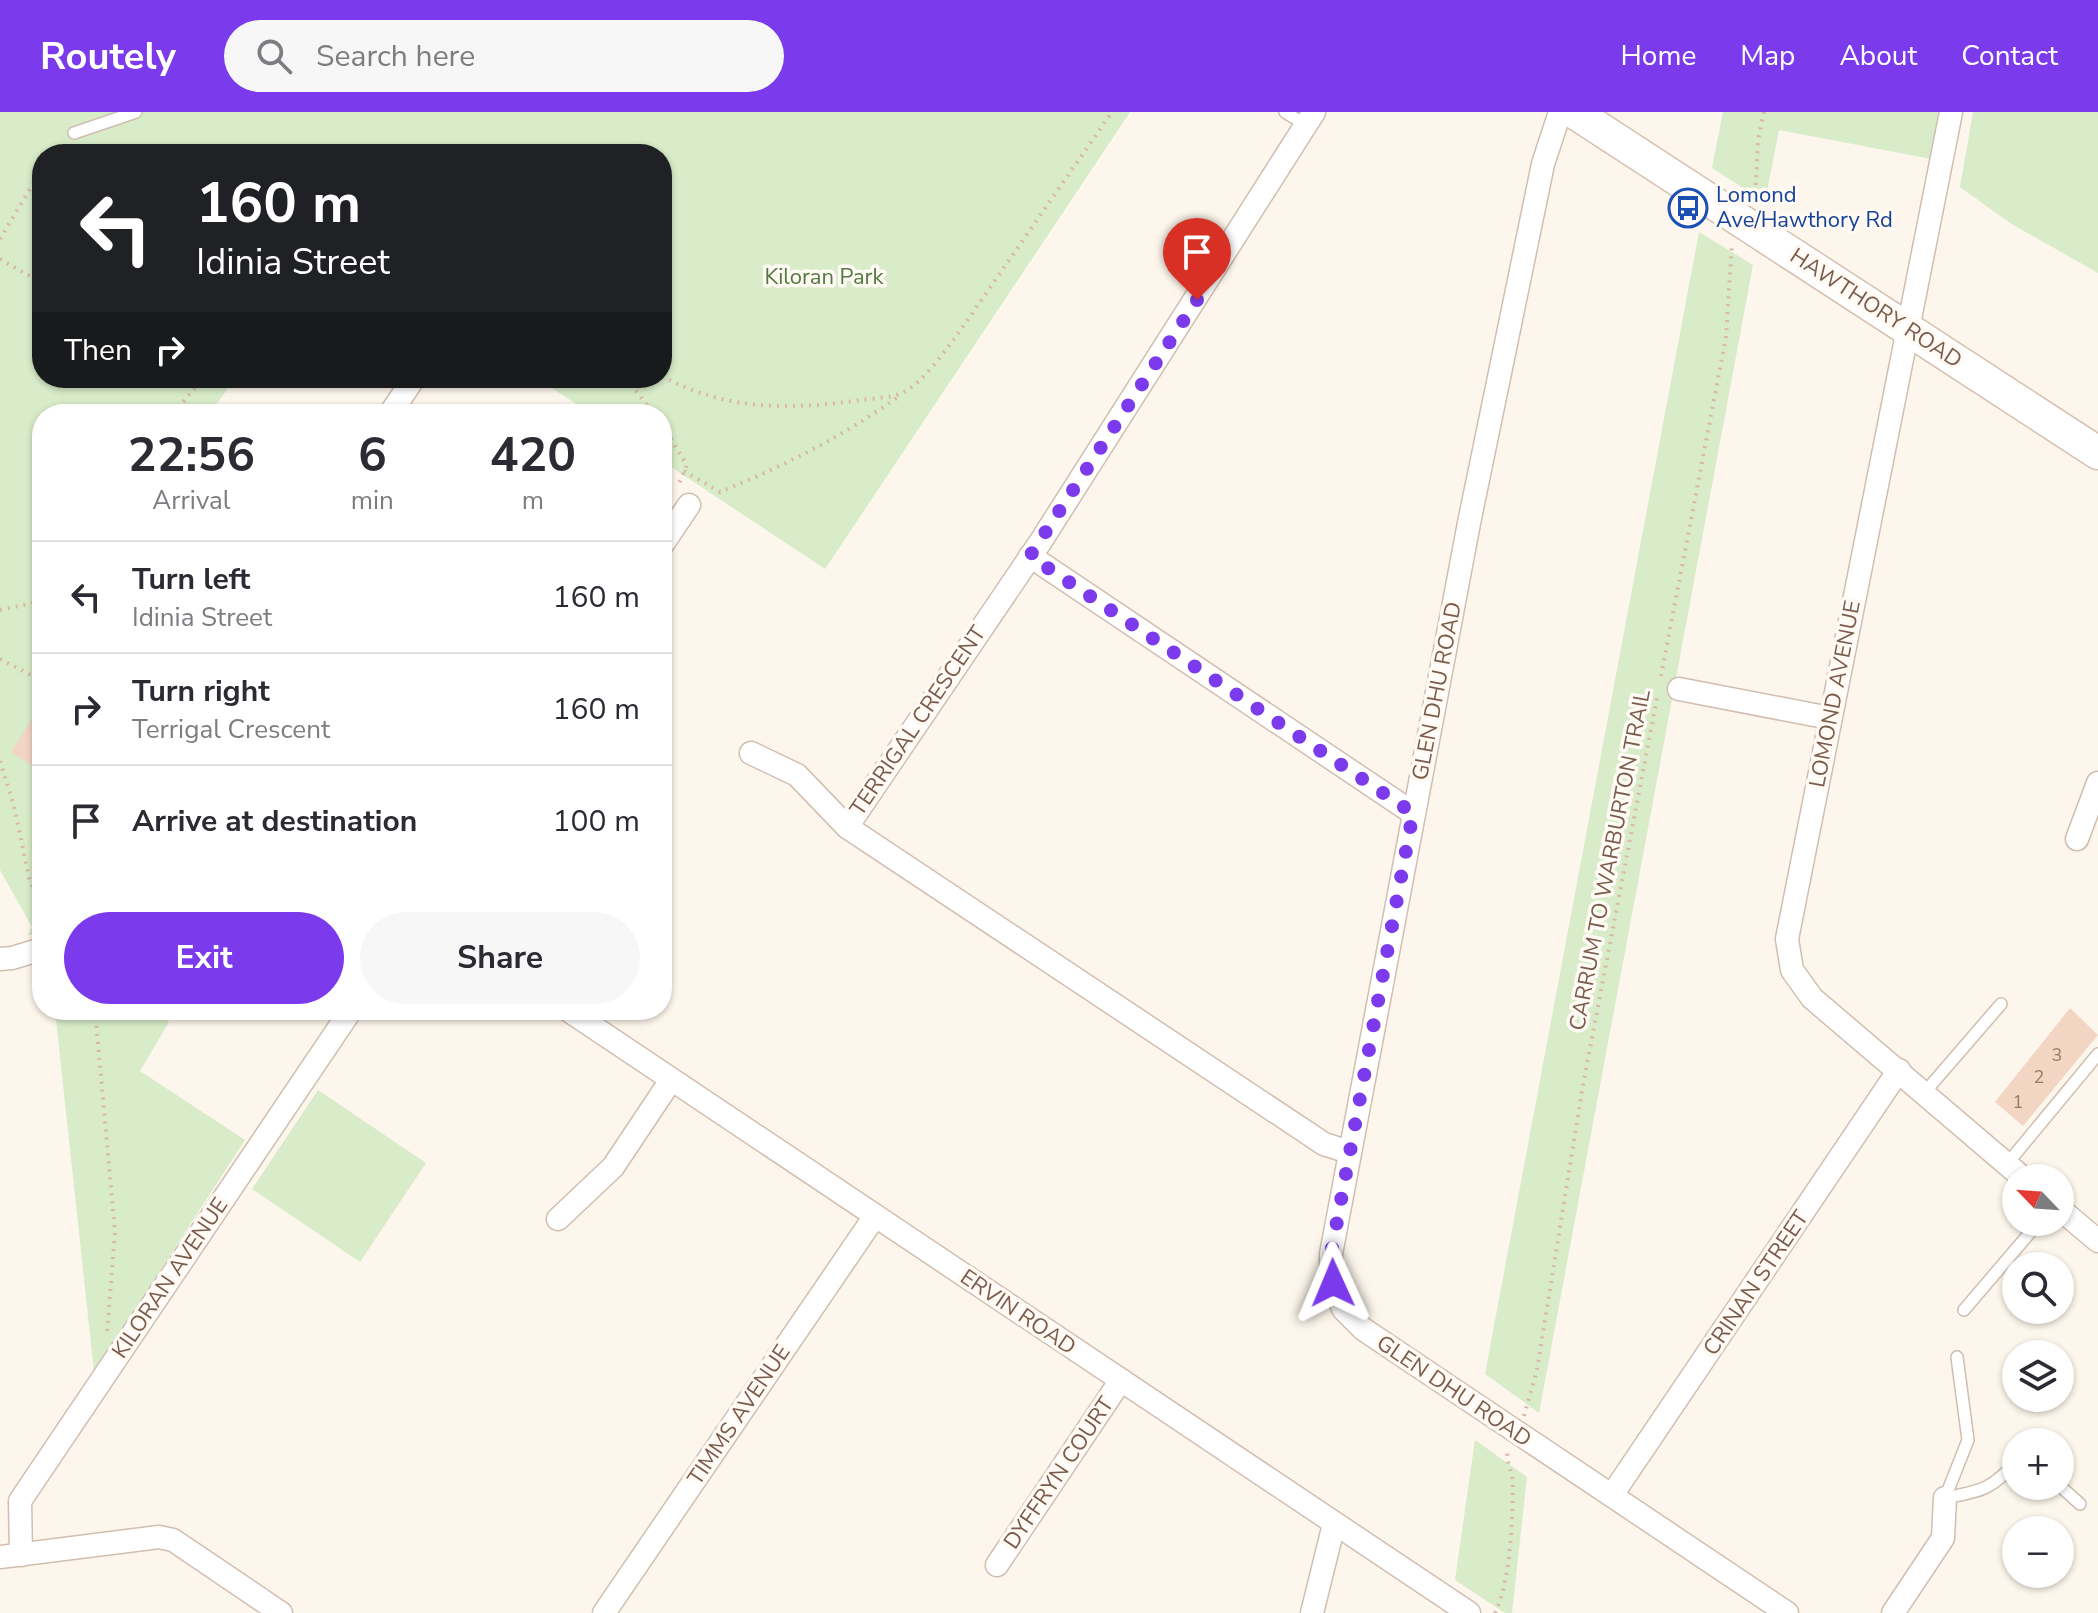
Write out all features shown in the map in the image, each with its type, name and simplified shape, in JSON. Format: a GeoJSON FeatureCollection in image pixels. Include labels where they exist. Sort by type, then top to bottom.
{"type":"FeatureCollection","features":[{"type":"Feature","properties":{"kind":"main road","name":"HAWTHORY ROAD"},"geometry":{"type":"LineString","coordinates":[[1574,112],[2098,453]]}},
{"type":"Feature","properties":{"kind":"street","name":"GLEN DHU ROAD"},"geometry":{"type":"LineString","coordinates":[[1560,112],[1543,164],[1413,813],[1331,1254],[1333,1283],[1344,1310],[1363,1329],[1787,1613]]}},
{"type":"Feature","properties":{"kind":"street","name":"LOMOND AVENUE"},"geometry":{"type":"LineString","coordinates":[[1951,112],[1906,326],[1896,392],[1787,939],[1792,970],[1812,998],[2007,1164]]}},
{"type":"Feature","properties":{"kind":"street","name":"TERRIGAL CRESCENT"},"geometry":{"type":"LineString","coordinates":[[1310,119],[1030,556],[847,827],[1324,1144],[1349,1152]]}},
{"type":"Feature","properties":{"kind":"street"},"geometry":{"type":"LineString","coordinates":[[672,530],[689,505]]}},
{"type":"Feature","properties":{"kind":"street"},"geometry":{"type":"LineString","coordinates":[[1030,556],[1413,813]]}},
{"type":"Feature","properties":{"kind":"street"},"geometry":{"type":"LineString","coordinates":[[1679,689],[1830,718]]}},
{"type":"Feature","properties":{"kind":"street"},"geometry":{"type":"LineString","coordinates":[[751,753],[797,775],[847,827]]}},
{"type":"Feature","properties":{"kind":"street"},"geometry":{"type":"LineString","coordinates":[[2077,839],[2098,783]]}},
{"type":"Feature","properties":{"kind":"street"},"geometry":{"type":"LineString","coordinates":[[0,959],[32,952]]}},
{"type":"Feature","properties":{"kind":"street","name":"KILORAN AVENUE"},"geometry":{"type":"LineString","coordinates":[[10,1556],[20,1501],[344,1020]]}},
{"type":"Feature","properties":{"kind":"street","name":"ERVIN ROAD"},"geometry":{"type":"LineString","coordinates":[[583,1020],[1469,1613]]}},
{"type":"Feature","properties":{"kind":"street","name":"CRINAN STREET"},"geometry":{"type":"LineString","coordinates":[[1612,1495],[1899,1070]]}},
{"type":"Feature","properties":{"kind":"street"},"geometry":{"type":"LineString","coordinates":[[558,1219],[613,1167],[671,1080]]}},
{"type":"Feature","properties":{"kind":"street","name":"TIMMS AVENUE"},"geometry":{"type":"LineString","coordinates":[[604,1613],[875,1216]]}},
{"type":"Feature","properties":{"kind":"street"},"geometry":{"type":"LineString","coordinates":[[2074,1221],[2098,1241]]}},
{"type":"Feature","properties":{"kind":"street","name":"DYFFRYN COURT"},"geometry":{"type":"LineString","coordinates":[[997,1565],[1121,1380]]}},
{"type":"Feature","properties":{"kind":"street"},"geometry":{"type":"LineString","coordinates":[[1893,1613],[1943,1538],[1945,1498]]}},
{"type":"Feature","properties":{"kind":"street"},"geometry":{"type":"LineString","coordinates":[[1312,1613],[1334,1524]]}},
{"type":"Feature","properties":{"kind":"street"},"geometry":{"type":"LineString","coordinates":[[10,1556],[159,1537],[173,1540],[281,1613]]}},
{"type":"Feature","properties":{"kind":"lane"},"geometry":{"type":"LineString","coordinates":[[74,133],[136,112]]}},
{"type":"Feature","properties":{"kind":"lane"},"geometry":{"type":"LineString","coordinates":[[1285,112],[1310,119]]}},
{"type":"Feature","properties":{"kind":"lane"},"geometry":{"type":"LineString","coordinates":[[1925,1092],[2001,1004]]}},
{"type":"Feature","properties":{"kind":"lane"},"geometry":{"type":"LineString","coordinates":[[2020,1164],[2098,1054]]}},
{"type":"Feature","properties":{"kind":"lane"},"geometry":{"type":"LineString","coordinates":[[1964,1310],[2027,1236]]}},
{"type":"Feature","properties":{"kind":"lane"},"geometry":{"type":"LineString","coordinates":[[1945,1498],[1968,1440],[1957,1357]]}},
{"type":"Feature","properties":{"kind":"lane"},"geometry":{"type":"LineString","coordinates":[[1945,1498],[1983,1491],[2002,1477]]}},
{"type":"Feature","properties":{"kind":"lane"},"geometry":{"type":"LineString","coordinates":[[2074,1499],[2080,1504]]}},
{"type":"Feature","properties":{"kind":"path"},"geometry":{"type":"LineString","coordinates":[[684,471],[720,492],[784,466],[836,439],[903,394],[932,367],[955,338],[1112,112]]}},
{"type":"Feature","properties":{"kind":"path"},"geometry":{"type":"LineString","coordinates":[[1758,140],[1764,112]]}},
{"type":"Feature","properties":{"kind":"path"},"geometry":{"type":"LineString","coordinates":[[0,239],[32,186]]}},
{"type":"Feature","properties":{"kind":"path"},"geometry":{"type":"LineString","coordinates":[[0,259],[32,277]]}},
{"type":"Feature","properties":{"kind":"path","name":"CARRUM TO WARBURTON TRAIL"},"geometry":{"type":"LineString","coordinates":[[1516,1434],[1537,1370],[1586,1070],[1726,337],[1728,290]]}},
{"type":"Feature","properties":{"kind":"path"},"geometry":{"type":"LineString","coordinates":[[672,381],[693,393],[746,406],[830,404],[903,394]]}},
{"type":"Feature","properties":{"kind":"path"},"geometry":{"type":"LineString","coordinates":[[181,404],[194,388]]}},
{"type":"Feature","properties":{"kind":"path"},"geometry":{"type":"LineString","coordinates":[[634,388],[646,404]]}},
{"type":"Feature","properties":{"kind":"path"},"geometry":{"type":"LineString","coordinates":[[672,441],[687,465],[679,483]]}},
{"type":"Feature","properties":{"kind":"path"},"geometry":{"type":"LineString","coordinates":[[0,610],[32,603]]}},
{"type":"Feature","properties":{"kind":"path"},"geometry":{"type":"LineString","coordinates":[[0,659],[32,676]]}},
{"type":"Feature","properties":{"kind":"path"},"geometry":{"type":"LineString","coordinates":[[0,761],[32,885]]}},
{"type":"Feature","properties":{"kind":"path"},"geometry":{"type":"LineString","coordinates":[[96,1020],[115,1232],[106,1330],[121,1351]]}},
{"type":"Feature","properties":{"kind":"path"},"geometry":{"type":"LineString","coordinates":[[1495,1613],[1504,1592],[1513,1480],[1506,1461]]}},
{"type":"Feature","properties":{"kind":"green space","name":"Kiloran Park"},"geometry":{"type":"Polygon","coordinates":[[[0,112],[1130,112],[825,569],[672,468],[672,404],[576,404],[552,388],[672,388],[672,144],[32,144],[32,388],[228,388],[217,404],[32,404],[32,927],[0,870],[0,112]]]}},
{"type":"Feature","properties":{"kind":"green space"},"geometry":{"type":"Polygon","coordinates":[[[1723,112],[1938,112],[1931,159],[1779,130],[1765,202],[1712,168],[1723,112]]]}},
{"type":"Feature","properties":{"kind":"green space"},"geometry":{"type":"Polygon","coordinates":[[[1973,112],[2098,112],[2098,273],[2010,223],[1960,187],[1973,112]]]}},
{"type":"Feature","properties":{"kind":"green space"},"geometry":{"type":"Polygon","coordinates":[[[1699,232],[1753,265],[1539,1413],[1485,1374],[1699,232]]]}},
{"type":"Feature","properties":{"kind":"green space"},"geometry":{"type":"Polygon","coordinates":[[[56,1020],[166,1020],[169,1022],[140,1071],[245,1140],[94,1372],[56,1020]]]}},
{"type":"Feature","properties":{"kind":"green space"},"geometry":{"type":"Polygon","coordinates":[[[318,1090],[426,1163],[360,1262],[252,1189],[318,1090]]]}},
{"type":"Feature","properties":{"kind":"green space"},"geometry":{"type":"Polygon","coordinates":[[[1475,1440],[1527,1477],[1512,1613],[1505,1613],[1455,1580],[1475,1440]]]}},
{"type":"Feature","properties":{"kind":"building"},"geometry":{"type":"Polygon","coordinates":[[[32,719],[32,765],[11,752],[32,719]]]}},
{"type":"Feature","properties":{"kind":"building"},"geometry":{"type":"Polygon","coordinates":[[[2070,1008],[2098,1035],[2023,1126],[1995,1102],[2070,1008]]]}},
{"type":"Feature","properties":{"kind":"place","name":"Lomond Ave/Hawthory Rd"},"geometry":{"type":"Point","coordinates":[1688,208]}},
{"type":"Feature","properties":{"kind":"route"},"geometry":{"type":"LineString","coordinates":[[1197,300],[1030,556],[1413,813],[1331,1254],[1333,1283]]}}]}
